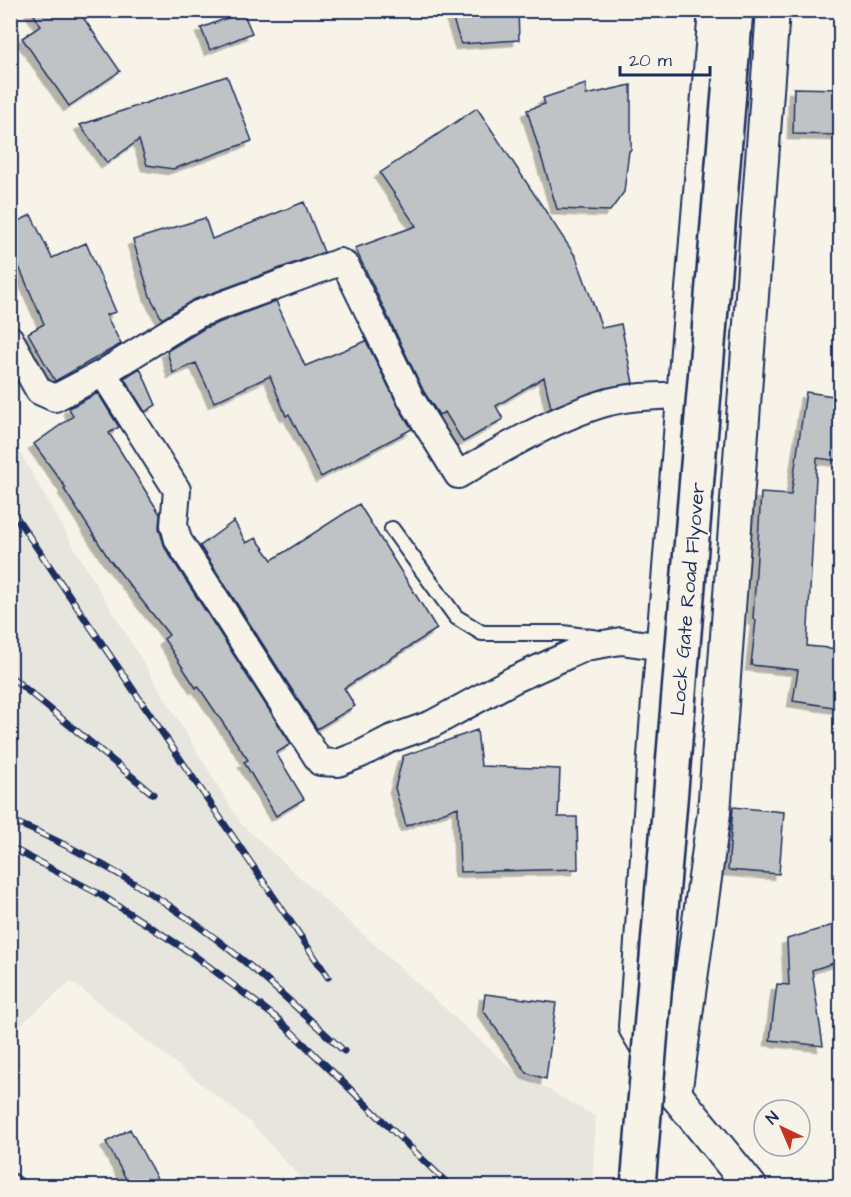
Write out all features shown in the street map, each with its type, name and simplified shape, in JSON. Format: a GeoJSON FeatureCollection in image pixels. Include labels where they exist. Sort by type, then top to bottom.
{"type":"FeatureCollection","features":[{"type":"Feature","properties":{"kind":"main road","name":"Lock Gate Road Flyover"},"geometry":{"type":"LineString","coordinates":[[638,1186],[736,10]]}},
{"type":"Feature","properties":{"kind":"street"},"geometry":{"type":"LineString","coordinates":[[715,10],[663,647],[636,1027],[675,1094],[750,1186]]}},
{"type":"Feature","properties":{"kind":"street"},"geometry":{"type":"LineString","coordinates":[[675,1094],[714,813],[773,10]]}},
{"type":"Feature","properties":{"kind":"street"},"geometry":{"type":"LineString","coordinates":[[10,339],[39,391],[55,398],[103,373],[198,314],[340,262],[346,266],[411,399],[458,475],[523,438],[608,402],[631,398],[684,395]]}},
{"type":"Feature","properties":{"kind":"street"},"geometry":{"type":"LineString","coordinates":[[103,373],[177,490],[174,525],[178,540],[320,762],[338,764],[390,739],[432,723],[524,675],[586,647],[621,641],[663,647]]}},
{"type":"Feature","properties":{"kind":"lane"},"geometry":{"type":"LineString","coordinates":[[392,529],[456,617],[482,633],[563,633],[621,641]]}},
{"type":"Feature","properties":{"kind":"lane"},"geometry":{"type":"LineString","coordinates":[[10,1180],[18,1186]]}},
{"type":"Feature","properties":{"kind":"shaded area"},"geometry":{"type":"Polygon","coordinates":[[[10,435],[83,563],[241,824],[512,1069],[596,1117],[592,1186],[308,1186],[251,1123],[71,981],[11,1033],[10,435]]]}},
{"type":"Feature","properties":{"kind":"building"},"geometry":{"type":"Polygon","coordinates":[[[31,10],[78,10],[120,71],[69,106],[22,38],[41,26],[31,10]]]}},
{"type":"Feature","properties":{"kind":"building"},"geometry":{"type":"Polygon","coordinates":[[[450,10],[518,10],[519,40],[461,44],[450,10]]]}},
{"type":"Feature","properties":{"kind":"building"},"geometry":{"type":"Polygon","coordinates":[[[243,12],[252,33],[210,50],[201,28],[243,12]]]}},
{"type":"Feature","properties":{"kind":"building"},"geometry":{"type":"Polygon","coordinates":[[[227,76],[252,141],[173,169],[147,165],[139,140],[107,163],[80,125],[227,76]]]}},
{"type":"Feature","properties":{"kind":"building"},"geometry":{"type":"Polygon","coordinates":[[[586,84],[586,95],[631,85],[631,150],[629,151],[624,192],[610,211],[557,209],[527,110],[545,104],[543,98],[586,84]]]}},
{"type":"Feature","properties":{"kind":"building"},"geometry":{"type":"Polygon","coordinates":[[[794,88],[840,89],[840,135],[793,134],[794,88]]]}},
{"type":"Feature","properties":{"kind":"building"},"geometry":{"type":"Polygon","coordinates":[[[477,108],[576,257],[602,328],[621,324],[633,383],[605,388],[551,408],[544,377],[496,406],[503,419],[463,442],[445,412],[439,415],[424,392],[355,248],[416,226],[380,173],[477,108]]]}},
{"type":"Feature","properties":{"kind":"building"},"geometry":{"type":"Polygon","coordinates":[[[304,202],[324,252],[193,300],[162,319],[150,296],[133,240],[205,218],[212,239],[304,202]]]}},
{"type":"Feature","properties":{"kind":"building"},"geometry":{"type":"Polygon","coordinates":[[[31,215],[52,258],[86,243],[116,312],[106,315],[121,344],[55,381],[28,333],[44,324],[10,246],[10,225],[31,215]]]}},
{"type":"Feature","properties":{"kind":"building"},"geometry":{"type":"Polygon","coordinates":[[[276,301],[305,366],[366,341],[412,429],[321,477],[289,414],[286,416],[270,376],[214,402],[196,363],[173,373],[167,351],[205,328],[276,301]]]}},
{"type":"Feature","properties":{"kind":"building"},"geometry":{"type":"Polygon","coordinates":[[[140,368],[156,405],[145,412],[124,378],[140,368]]]}},
{"type":"Feature","properties":{"kind":"building"},"geometry":{"type":"Polygon","coordinates":[[[806,392],[840,397],[840,461],[817,458],[807,646],[840,649],[840,708],[793,701],[798,670],[751,665],[756,620],[753,619],[761,493],[791,495],[806,392]]]}},
{"type":"Feature","properties":{"kind":"building"},"geometry":{"type":"Polygon","coordinates":[[[98,393],[119,427],[109,433],[160,514],[159,528],[165,548],[291,744],[276,753],[304,799],[276,816],[244,762],[248,760],[164,639],[169,635],[109,559],[64,489],[66,488],[34,444],[73,416],[69,408],[98,393]]]}},
{"type":"Feature","properties":{"kind":"building"},"geometry":{"type":"Polygon","coordinates":[[[359,504],[437,629],[344,688],[355,706],[317,729],[200,546],[234,521],[246,543],[256,538],[272,560],[359,504]]]}},
{"type":"Feature","properties":{"kind":"building"},"geometry":{"type":"Polygon","coordinates":[[[477,730],[481,766],[560,769],[558,817],[577,817],[578,869],[460,872],[458,807],[406,826],[395,788],[403,756],[477,730]]]}},
{"type":"Feature","properties":{"kind":"building"},"geometry":{"type":"Polygon","coordinates":[[[733,807],[784,812],[779,874],[728,870],[733,807]]]}},
{"type":"Feature","properties":{"kind":"building"},"geometry":{"type":"Polygon","coordinates":[[[840,923],[840,961],[812,970],[823,1046],[770,1040],[777,984],[789,985],[787,939],[840,923]]]}},
{"type":"Feature","properties":{"kind":"building"},"geometry":{"type":"Polygon","coordinates":[[[485,994],[556,1003],[546,1079],[527,1073],[483,1010],[485,994]]]}},
{"type":"Feature","properties":{"kind":"building"},"geometry":{"type":"Polygon","coordinates":[[[130,1129],[161,1186],[130,1186],[106,1142],[130,1129]]]}},
{"type":"Feature","properties":{"kind":"railway"},"geometry":{"type":"LineString","coordinates":[[10,508],[328,977]]}},
{"type":"Feature","properties":{"kind":"railway"},"geometry":{"type":"LineString","coordinates":[[10,676],[153,794]]}},
{"type":"Feature","properties":{"kind":"railway"},"geometry":{"type":"LineString","coordinates":[[10,820],[71,848],[163,901],[219,941],[258,973],[344,1051]]}},
{"type":"Feature","properties":{"kind":"railway"},"geometry":{"type":"LineString","coordinates":[[10,847],[101,895],[191,953],[278,1019],[450,1186]]}}]}
